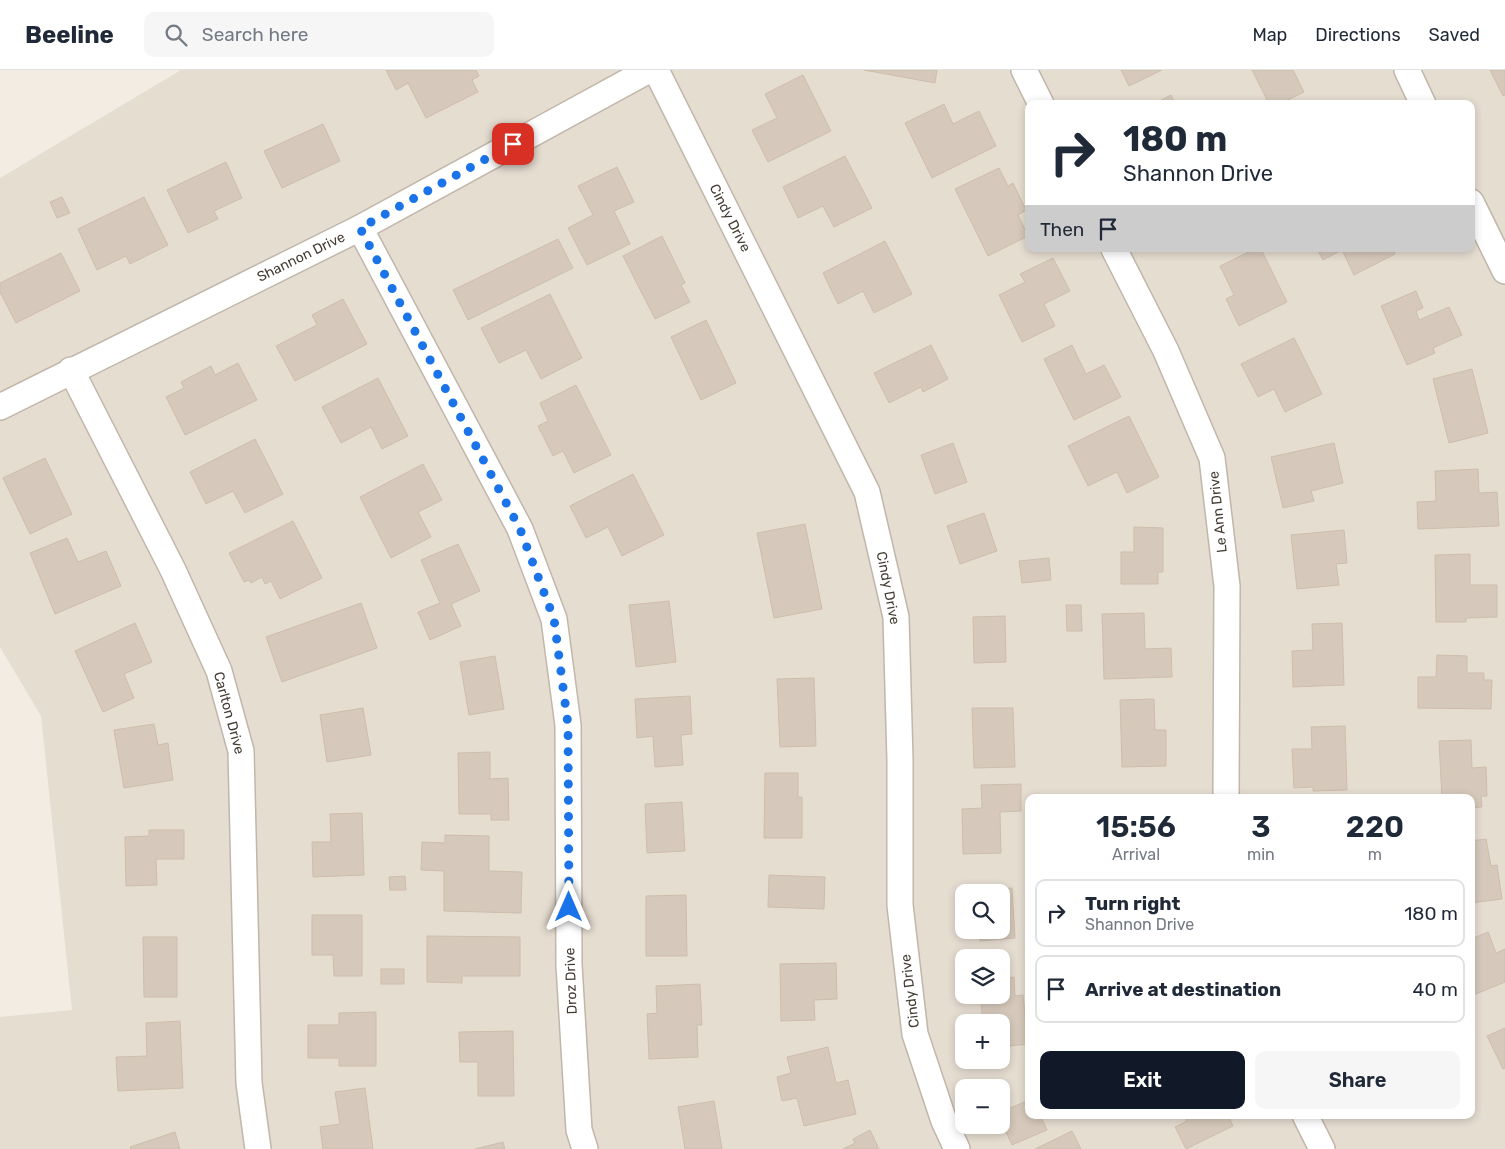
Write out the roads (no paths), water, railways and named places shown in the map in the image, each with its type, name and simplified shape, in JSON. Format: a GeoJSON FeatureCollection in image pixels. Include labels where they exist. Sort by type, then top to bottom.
{"type":"FeatureCollection","features":[{"type":"Feature","properties":{"kind":"street","name":"Shannon Drive"},"geometry":{"type":"LineString","coordinates":[[0,407],[71,370],[360,228],[649,70]]}},
{"type":"Feature","properties":{"kind":"street","name":"Cindy Drive"},"geometry":{"type":"LineString","coordinates":[[656,70],[867,492],[896,617],[900,760],[900,905],[915,1034],[944,1122],[957,1149]]}},
{"type":"Feature","properties":{"kind":"street"},"geometry":{"type":"LineString","coordinates":[[1024,70],[1039,100]]}},
{"type":"Feature","properties":{"kind":"street"},"geometry":{"type":"LineString","coordinates":[[1407,70],[1422,100]]}},
{"type":"Feature","properties":{"kind":"street"},"geometry":{"type":"LineString","coordinates":[[1475,210],[1505,271]]}},
{"type":"Feature","properties":{"kind":"street","name":"Droz Drive"},"geometry":{"type":"LineString","coordinates":[[360,228],[520,529],[554,619],[568,725],[569,965],[579,1130],[585,1149]]}},
{"type":"Feature","properties":{"kind":"street","name":"Le Ann Drive"},"geometry":{"type":"LineString","coordinates":[[1116,252],[1166,351],[1212,458],[1227,586],[1226,794]]}},
{"type":"Feature","properties":{"kind":"street","name":"Carlton Drive"},"geometry":{"type":"LineString","coordinates":[[71,370],[173,570],[219,671],[241,751],[248,1083],[258,1149]]}},
{"type":"Feature","properties":{"kind":"street"},"geometry":{"type":"LineString","coordinates":[[1307,1119],[1322,1149]]}}]}
